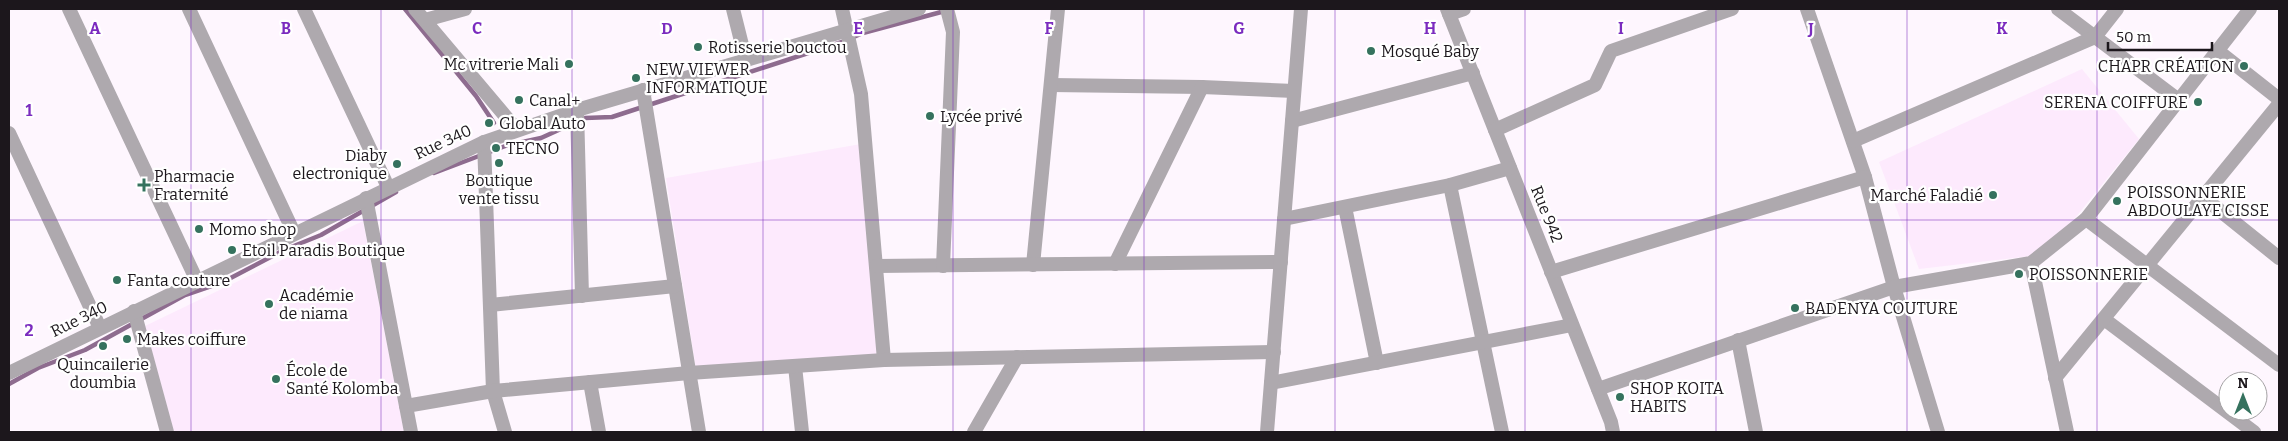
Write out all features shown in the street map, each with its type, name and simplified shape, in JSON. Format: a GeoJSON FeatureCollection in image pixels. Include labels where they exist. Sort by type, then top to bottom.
{"type":"FeatureCollection","features":[{"type":"Feature","properties":{"kind":"street"},"geometry":{"type":"LineString","coordinates":[[69,9],[197,281]]}},
{"type":"Feature","properties":{"kind":"street"},"geometry":{"type":"LineString","coordinates":[[189,9],[294,233]]}},
{"type":"Feature","properties":{"kind":"street"},"geometry":{"type":"LineString","coordinates":[[304,9],[388,187]]}},
{"type":"Feature","properties":{"kind":"street"},"geometry":{"type":"LineString","coordinates":[[416,9],[517,130]]}},
{"type":"Feature","properties":{"kind":"street"},"geometry":{"type":"LineString","coordinates":[[425,20],[465,9]]}},
{"type":"Feature","properties":{"kind":"street"},"geometry":{"type":"LineString","coordinates":[[733,9],[746,61]]}},
{"type":"Feature","properties":{"kind":"street"},"geometry":{"type":"LineString","coordinates":[[842,9],[861,94],[884,360]]}},
{"type":"Feature","properties":{"kind":"street","name":"Rue 340"},"geometry":{"type":"LineString","coordinates":[[9,373],[388,187],[484,142],[577,110],[919,9]]}},
{"type":"Feature","properties":{"kind":"street"},"geometry":{"type":"LineString","coordinates":[[943,266],[953,32],[947,9]]}},
{"type":"Feature","properties":{"kind":"street"},"geometry":{"type":"LineString","coordinates":[[1033,265],[1058,9]]}},
{"type":"Feature","properties":{"kind":"street"},"geometry":{"type":"LineString","coordinates":[[1267,432],[1301,9]]}},
{"type":"Feature","properties":{"kind":"street"},"geometry":{"type":"LineString","coordinates":[[1448,11],[1464,9]]}},
{"type":"Feature","properties":{"kind":"street"},"geometry":{"type":"LineString","coordinates":[[1495,130],[1595,86],[1612,51],[1732,9]]}},
{"type":"Feature","properties":{"kind":"street"},"geometry":{"type":"LineString","coordinates":[[1807,9],[1865,177],[1894,287],[1938,432]]}},
{"type":"Feature","properties":{"kind":"street"},"geometry":{"type":"LineString","coordinates":[[2058,9],[2180,101]]}},
{"type":"Feature","properties":{"kind":"street"},"geometry":{"type":"LineString","coordinates":[[1853,141],[2095,37],[2117,9]]}},
{"type":"Feature","properties":{"kind":"street"},"geometry":{"type":"LineString","coordinates":[[1598,389],[1894,287],[2031,263],[2086,219],[2250,9]]}},
{"type":"Feature","properties":{"kind":"street","name":"Rue 942"},"geometry":{"type":"LineString","coordinates":[[1448,11],[1598,389],[1612,432]]}},
{"type":"Feature","properties":{"kind":"street"},"geometry":{"type":"LineString","coordinates":[[2218,51],[2279,99]]}},
{"type":"Feature","properties":{"kind":"street"},"geometry":{"type":"LineString","coordinates":[[1292,121],[1472,73]]}},
{"type":"Feature","properties":{"kind":"street"},"geometry":{"type":"LineString","coordinates":[[1050,85],[1202,87],[1294,91]]}},
{"type":"Feature","properties":{"kind":"street"},"geometry":{"type":"LineString","coordinates":[[1115,264],[1202,87]]}},
{"type":"Feature","properties":{"kind":"street"},"geometry":{"type":"LineString","coordinates":[[643,90],[699,432]]}},
{"type":"Feature","properties":{"kind":"street"},"geometry":{"type":"LineString","coordinates":[[2055,378],[2279,104]]}},
{"type":"Feature","properties":{"kind":"street"},"geometry":{"type":"LineString","coordinates":[[577,110],[582,296]]}},
{"type":"Feature","properties":{"kind":"street"},"geometry":{"type":"LineString","coordinates":[[9,133],[100,328]]}},
{"type":"Feature","properties":{"kind":"street"},"geometry":{"type":"LineString","coordinates":[[484,142],[493,391],[505,432]]}},
{"type":"Feature","properties":{"kind":"street"},"geometry":{"type":"LineString","coordinates":[[1284,219],[1450,185],[1510,168]]}},
{"type":"Feature","properties":{"kind":"street"},"geometry":{"type":"LineString","coordinates":[[1551,272],[1865,177]]}},
{"type":"Feature","properties":{"kind":"street"},"geometry":{"type":"LineString","coordinates":[[1450,185],[1502,432]]}},
{"type":"Feature","properties":{"kind":"street"},"geometry":{"type":"LineString","coordinates":[[2203,197],[2279,258]]}},
{"type":"Feature","properties":{"kind":"street"},"geometry":{"type":"LineString","coordinates":[[366,198],[411,432]]}},
{"type":"Feature","properties":{"kind":"street"},"geometry":{"type":"LineString","coordinates":[[1345,207],[1377,363]]}},
{"type":"Feature","properties":{"kind":"street"},"geometry":{"type":"LineString","coordinates":[[2086,219],[2279,365]]}},
{"type":"Feature","properties":{"kind":"street"},"geometry":{"type":"LineString","coordinates":[[876,266],[1281,262]]}},
{"type":"Feature","properties":{"kind":"street"},"geometry":{"type":"LineString","coordinates":[[2031,263],[2068,431]]}},
{"type":"Feature","properties":{"kind":"street"},"geometry":{"type":"LineString","coordinates":[[490,305],[675,286]]}},
{"type":"Feature","properties":{"kind":"street"},"geometry":{"type":"LineString","coordinates":[[134,312],[167,432]]}},
{"type":"Feature","properties":{"kind":"street"},"geometry":{"type":"LineString","coordinates":[[2104,319],[2254,432]]}},
{"type":"Feature","properties":{"kind":"street"},"geometry":{"type":"LineString","coordinates":[[1271,383],[1572,325]]}},
{"type":"Feature","properties":{"kind":"street"},"geometry":{"type":"LineString","coordinates":[[1738,340],[1756,432]]}},
{"type":"Feature","properties":{"kind":"street"},"geometry":{"type":"LineString","coordinates":[[406,406],[493,391],[689,373],[884,360],[1274,352]]}},
{"type":"Feature","properties":{"kind":"street"},"geometry":{"type":"LineString","coordinates":[[974,432],[1017,357]]}},
{"type":"Feature","properties":{"kind":"street"},"geometry":{"type":"LineString","coordinates":[[795,366],[802,432]]}},
{"type":"Feature","properties":{"kind":"street"},"geometry":{"type":"LineString","coordinates":[[590,382],[599,432]]}},
{"type":"Feature","properties":{"kind":"shaded area","name":"Marché Faladié"},"geometry":{"type":"Polygon","coordinates":[[[2082,69],[2139,139],[2067,228],[2031,256],[1919,269],[1879,162],[2082,69]]]}},
{"type":"Feature","properties":{"kind":"shaded area"},"geometry":{"type":"Polygon","coordinates":[[[861,144],[877,359],[696,369],[666,178],[861,144]]]}},
{"type":"Feature","properties":{"kind":"shaded area","name":"École de Santé Kolomba"},"geometry":{"type":"Polygon","coordinates":[[[363,221],[404,432],[174,432],[145,326],[363,221]]]}},
{"type":"Feature","properties":{"kind":"waterway"},"geometry":{"type":"LineString","coordinates":[[405,9],[476,96],[494,123]]}},
{"type":"Feature","properties":{"kind":"waterway"},"geometry":{"type":"LineString","coordinates":[[434,173],[508,145],[541,138],[585,118],[612,117],[842,42],[863,33],[945,11]]}},
{"type":"Feature","properties":{"kind":"waterway"},"geometry":{"type":"LineString","coordinates":[[9,384],[38,368],[85,350],[185,295],[223,282],[284,250],[321,235],[396,192]]}},
{"type":"Feature","properties":{"kind":"place","name":"Rotisserie bouctou"},"geometry":{"type":"Point","coordinates":[698,47]}},
{"type":"Feature","properties":{"kind":"place","name":"Mosqué Baby"},"geometry":{"type":"Point","coordinates":[1371,51]}},
{"type":"Feature","properties":{"kind":"place","name":"Mc vitrerie Mali"},"geometry":{"type":"Point","coordinates":[569,64]}},
{"type":"Feature","properties":{"kind":"place","name":"CHAPR CRÉATION"},"geometry":{"type":"Point","coordinates":[2244,66]}},
{"type":"Feature","properties":{"kind":"place","name":"NEW VIEWER INFORMATIQUE"},"geometry":{"type":"Point","coordinates":[636,78]}},
{"type":"Feature","properties":{"kind":"place","name":"Canal+"},"geometry":{"type":"Point","coordinates":[519,100]}},
{"type":"Feature","properties":{"kind":"place","name":"SERENA COIFFURE"},"geometry":{"type":"Point","coordinates":[2198,102]}},
{"type":"Feature","properties":{"kind":"place","name":"Lycée privé"},"geometry":{"type":"Point","coordinates":[930,116]}},
{"type":"Feature","properties":{"kind":"place","name":"Global Auto"},"geometry":{"type":"Point","coordinates":[489,123]}},
{"type":"Feature","properties":{"kind":"place","name":"TECNO"},"geometry":{"type":"Point","coordinates":[496,148]}},
{"type":"Feature","properties":{"kind":"place","name":"Boutique vente tissu"},"geometry":{"type":"Point","coordinates":[499,163]}},
{"type":"Feature","properties":{"kind":"place","name":"Diaby electronique"},"geometry":{"type":"Point","coordinates":[397,164]}},
{"type":"Feature","properties":{"kind":"place","name":"Pharmacie Fraternité"},"geometry":{"type":"Point","coordinates":[144,185]}},
{"type":"Feature","properties":{"kind":"place","name":"Marché Faladié"},"geometry":{"type":"Point","coordinates":[1993,195]}},
{"type":"Feature","properties":{"kind":"place","name":"POISSONNERIE ABDOULAYE CISSE"},"geometry":{"type":"Point","coordinates":[2117,201]}},
{"type":"Feature","properties":{"kind":"place","name":"Momo shop"},"geometry":{"type":"Point","coordinates":[199,229]}},
{"type":"Feature","properties":{"kind":"place","name":"Etoil Paradis Boutique"},"geometry":{"type":"Point","coordinates":[232,250]}},
{"type":"Feature","properties":{"kind":"place","name":"POISSONNERIE"},"geometry":{"type":"Point","coordinates":[2019,274]}},
{"type":"Feature","properties":{"kind":"place","name":"Fanta couture"},"geometry":{"type":"Point","coordinates":[117,280]}},
{"type":"Feature","properties":{"kind":"place","name":"Académie de niama"},"geometry":{"type":"Point","coordinates":[269,304]}},
{"type":"Feature","properties":{"kind":"place","name":"BADENYA COUTURE"},"geometry":{"type":"Point","coordinates":[1795,308]}},
{"type":"Feature","properties":{"kind":"place","name":"Makes coiffure"},"geometry":{"type":"Point","coordinates":[127,339]}},
{"type":"Feature","properties":{"kind":"place","name":"Quincailerie doumbia"},"geometry":{"type":"Point","coordinates":[103,346]}},
{"type":"Feature","properties":{"kind":"place","name":"École de Santé Kolomba"},"geometry":{"type":"Point","coordinates":[276,379]}},
{"type":"Feature","properties":{"kind":"place","name":"SHOP KOITA HABITS"},"geometry":{"type":"Point","coordinates":[1620,397]}}]}
